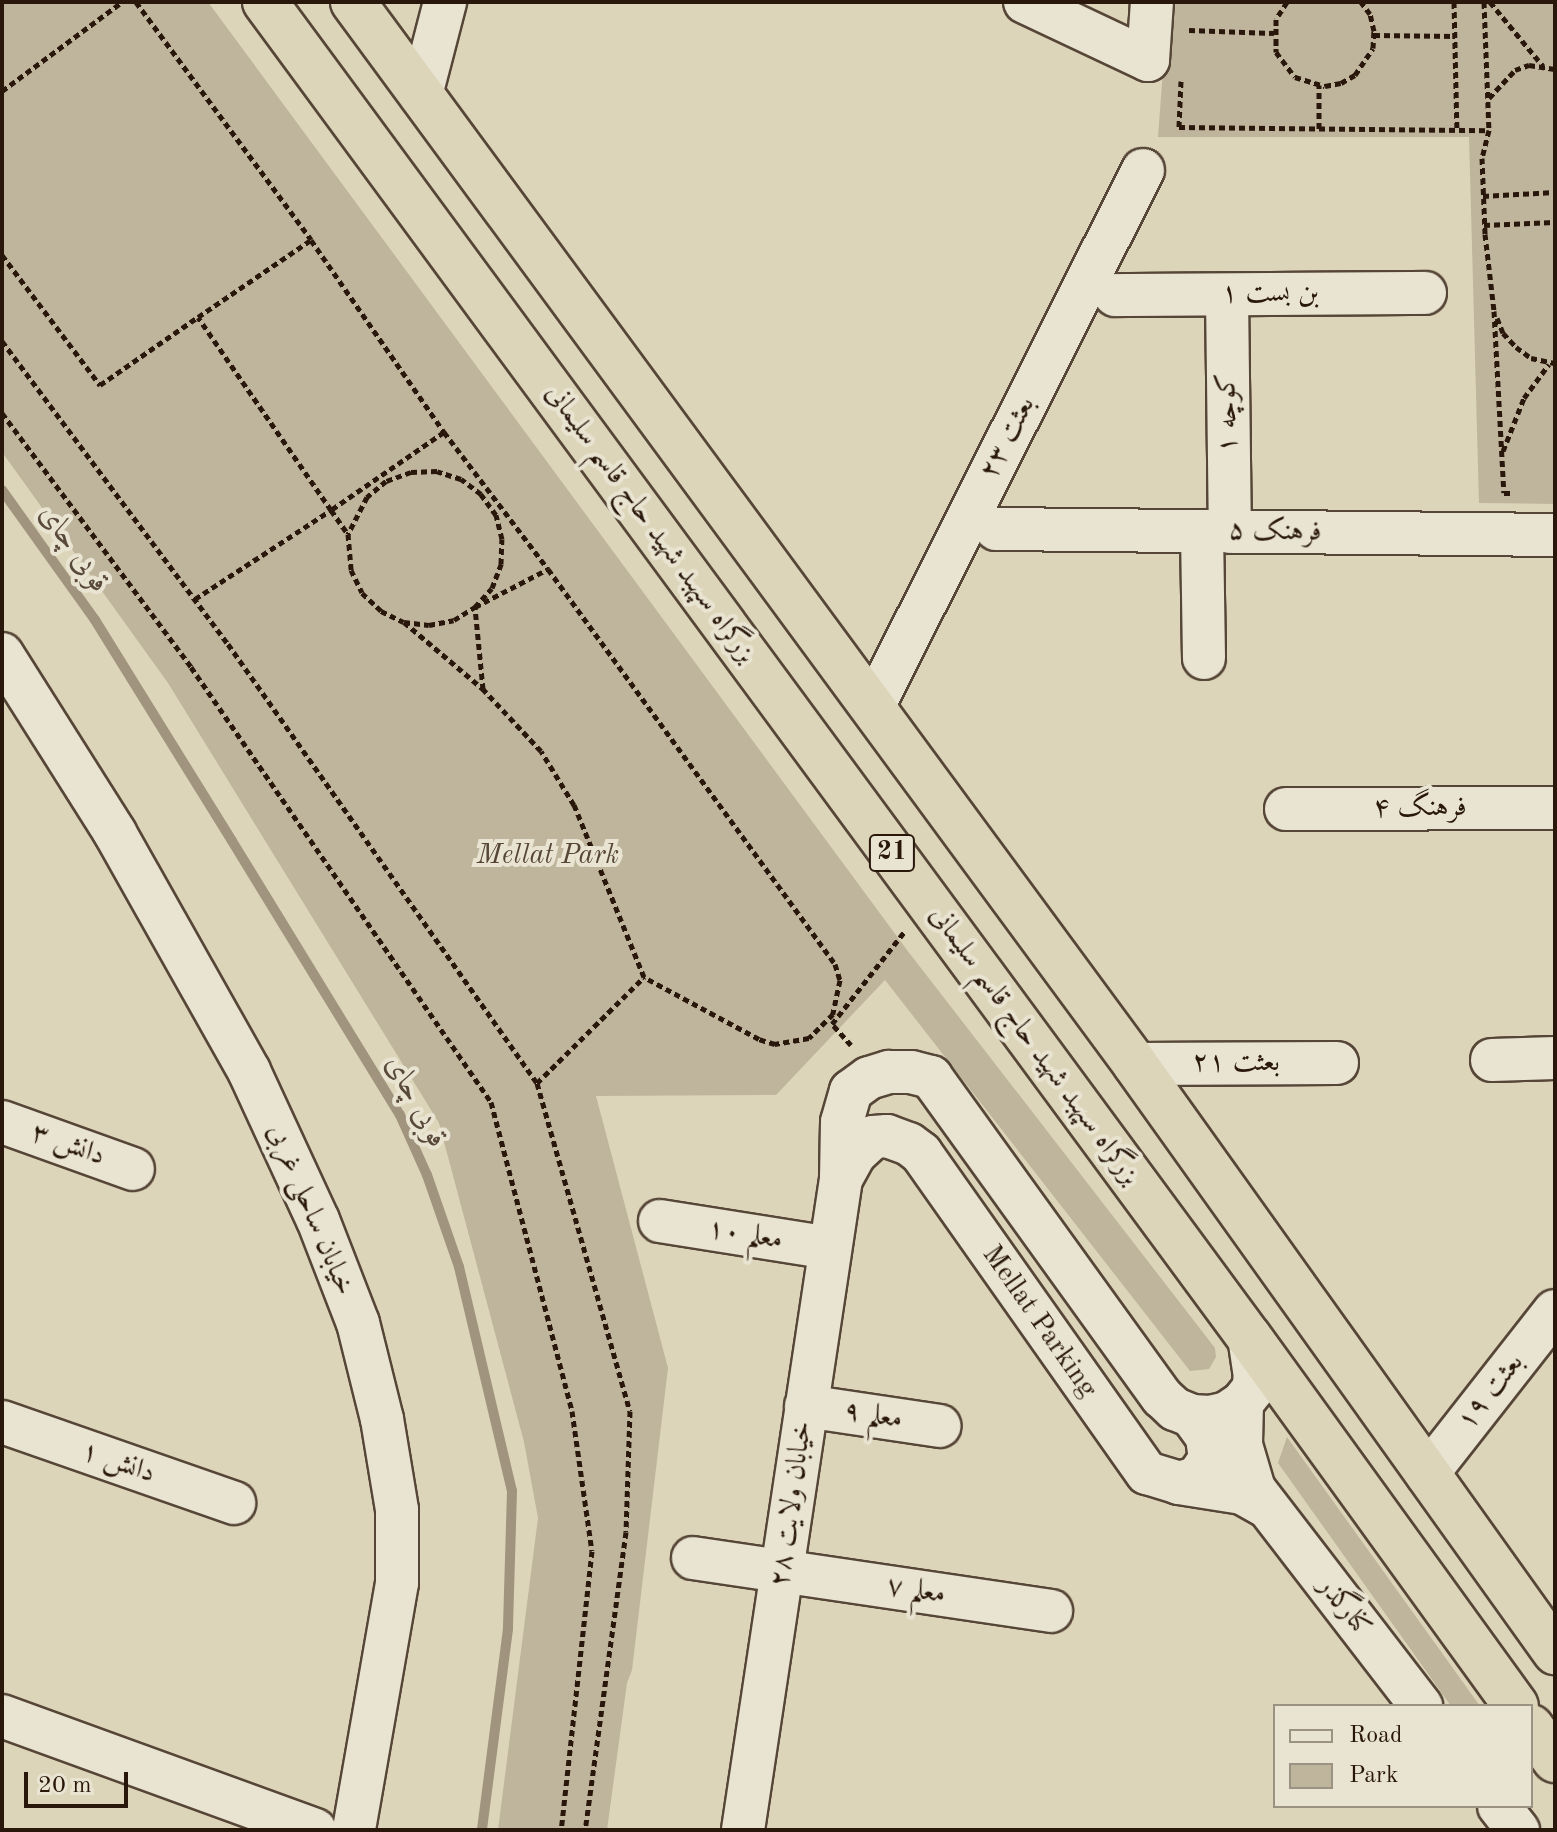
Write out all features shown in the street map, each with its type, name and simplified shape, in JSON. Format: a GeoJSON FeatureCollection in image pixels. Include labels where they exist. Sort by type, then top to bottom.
{"type":"FeatureCollection","features":[{"type":"Feature","properties":{"kind":"highway","name":"بزرگراه سپهبد شهید حاج قاسم سلیمانی"},"geometry":{"type":"LineString","coordinates":[[265,2],[1249,1337],[1515,1704]]}},
{"type":"Feature","properties":{"kind":"highway","name":"21"},"geometry":{"type":"LineString","coordinates":[[353,2],[1135,1064],[1555,1652]]}},
{"type":"Feature","properties":{"kind":"highway"},"geometry":{"type":"LineString","coordinates":[[1533,1730],[1555,1760]]}},
{"type":"Feature","properties":{"kind":"street"},"geometry":{"type":"LineString","coordinates":[[421,95],[445,2]]}},
{"type":"Feature","properties":{"kind":"street"},"geometry":{"type":"LineString","coordinates":[[1025,2],[1165,66],[1168,9]]}},
{"type":"Feature","properties":{"kind":"street","name":"بعثت ۲۳"},"geometry":{"type":"LineString","coordinates":[[873,707],[1143,170]]}},
{"type":"Feature","properties":{"kind":"street","name":"بن بست ۱"},"geometry":{"type":"LineString","coordinates":[[1115,295],[1425,293]]}},
{"type":"Feature","properties":{"kind":"street","name":"کوچه ۱"},"geometry":{"type":"LineString","coordinates":[[1204,658],[1216,532],[1227,295]]}},
{"type":"Feature","properties":{"kind":"street","name":"فرهنک ۵"},"geometry":{"type":"LineString","coordinates":[[996,529],[1555,535]]}},
{"type":"Feature","properties":{"kind":"street","name":"خیابان ساحلی غربی"},"geometry":{"type":"LineString","coordinates":[[2,654],[115,833],[249,1071],[318,1220],[358,1323],[382,1419],[397,1510],[397,1568],[354,1830]]}},
{"type":"Feature","properties":{"kind":"street","name":"فرهنگ ۴"},"geometry":{"type":"LineString","coordinates":[[1286,809],[1555,808]]}},
{"type":"Feature","properties":{"kind":"street"},"geometry":{"type":"LineString","coordinates":[[1492,1060],[1555,1058]]}},
{"type":"Feature","properties":{"kind":"street","name":"بعثت ۲۱"},"geometry":{"type":"LineString","coordinates":[[1135,1064],[1337,1063]]}},
{"type":"Feature","properties":{"kind":"street","name":"خیابان ولایت ۲۸"},"geometry":{"type":"LineString","coordinates":[[743,1830],[841,1179],[842,1122],[851,1091],[869,1078],[889,1072],[921,1073],[931,1077]]}},
{"type":"Feature","properties":{"kind":"street","name":"Mellat Parking"},"geometry":{"type":"LineString","coordinates":[[931,1077],[1162,1397],[1175,1409],[1192,1416]]}},
{"type":"Feature","properties":{"kind":"street","name":"دانش ۳"},"geometry":{"type":"LineString","coordinates":[[2,1122],[133,1169]]}},
{"type":"Feature","properties":{"kind":"street","name":"Mellat Parking"},"geometry":{"type":"LineString","coordinates":[[841,1179],[855,1154],[873,1137],[899,1139],[921,1153],[1147,1473],[1179,1483],[1242,1493],[1267,1507]]}},
{"type":"Feature","properties":{"kind":"street","name":"معلم ۱۰"},"geometry":{"type":"LineString","coordinates":[[660,1221],[830,1248]]}},
{"type":"Feature","properties":{"kind":"street","name":"بعثت ۱۹"},"geometry":{"type":"LineString","coordinates":[[1427,1474],[1555,1311]]}},
{"type":"Feature","properties":{"kind":"street"},"geometry":{"type":"LineString","coordinates":[[1192,1416],[1227,1413],[1242,1403],[1253,1389],[1255,1377],[1249,1337]]}},
{"type":"Feature","properties":{"kind":"street","name":"کنارگذر"},"geometry":{"type":"LineString","coordinates":[[1242,1403],[1241,1445],[1248,1475],[1267,1507],[1419,1704]]}},
{"type":"Feature","properties":{"kind":"street","name":"معلم ۹"},"geometry":{"type":"LineString","coordinates":[[806,1406],[940,1426]]}},
{"type":"Feature","properties":{"kind":"street"},"geometry":{"type":"LineString","coordinates":[[1179,1483],[1197,1478],[1210,1459],[1207,1437],[1192,1416]]}},
{"type":"Feature","properties":{"kind":"street","name":"دانش ۱"},"geometry":{"type":"LineString","coordinates":[[2,1422],[234,1503]]}},
{"type":"Feature","properties":{"kind":"street","name":"معلم ۷"},"geometry":{"type":"LineString","coordinates":[[693,1558],[1051,1611]]}},
{"type":"Feature","properties":{"kind":"street"},"geometry":{"type":"LineString","coordinates":[[2,1716],[315,1830]]}},
{"type":"Feature","properties":{"kind":"street"},"geometry":{"type":"LineString","coordinates":[[1501,1808],[1518,1830]]}},
{"type":"Feature","properties":{"kind":"path"},"geometry":{"type":"LineString","coordinates":[[2,91],[122,2]]}},
{"type":"Feature","properties":{"kind":"path"},"geometry":{"type":"LineString","coordinates":[[136,2],[311,240],[444,432],[548,569],[835,964],[839,998],[833,1014],[809,1038],[775,1044],[759,1039],[644,977],[574,805],[541,751],[483,689],[404,622],[381,611],[362,593],[351,570],[348,534],[198,317]]}},
{"type":"Feature","properties":{"kind":"path"},"geometry":{"type":"LineString","coordinates":[[1287,2],[1276,19],[1276,52],[1295,77],[1319,85],[1341,83],[1355,75],[1373,48],[1370,14],[1361,2]]}},
{"type":"Feature","properties":{"kind":"path"},"geometry":{"type":"LineString","coordinates":[[1454,2],[1457,131]]}},
{"type":"Feature","properties":{"kind":"path"},"geometry":{"type":"LineString","coordinates":[[1487,2],[1543,66]]}},
{"type":"Feature","properties":{"kind":"path"},"geometry":{"type":"LineString","coordinates":[[1487,2],[1489,130],[1482,158],[1484,225],[1494,311],[1504,493]]}},
{"type":"Feature","properties":{"kind":"path"},"geometry":{"type":"LineString","coordinates":[[1168,9],[1184,30],[1274,33]]}},
{"type":"Feature","properties":{"kind":"path"},"geometry":{"type":"LineString","coordinates":[[1374,35],[1455,36]]}},
{"type":"Feature","properties":{"kind":"path"},"geometry":{"type":"LineString","coordinates":[[1488,99],[1515,70],[1529,65],[1555,69]]}},
{"type":"Feature","properties":{"kind":"path"},"geometry":{"type":"LineString","coordinates":[[1165,66],[1179,127],[1489,130]]}},
{"type":"Feature","properties":{"kind":"path"},"geometry":{"type":"LineString","coordinates":[[1319,85],[1319,129]]}},
{"type":"Feature","properties":{"kind":"path"},"geometry":{"type":"LineString","coordinates":[[1483,196],[1555,192]]}},
{"type":"Feature","properties":{"kind":"path"},"geometry":{"type":"LineString","coordinates":[[1484,225],[1555,222]]}},
{"type":"Feature","properties":{"kind":"path"},"geometry":{"type":"LineString","coordinates":[[2,255],[100,385],[311,240]]}},
{"type":"Feature","properties":{"kind":"path"},"geometry":{"type":"LineString","coordinates":[[1494,311],[1503,333],[1516,347],[1531,358],[1552,364],[1524,398],[1501,454]]}},
{"type":"Feature","properties":{"kind":"path"},"geometry":{"type":"LineString","coordinates":[[2,341],[195,599],[537,1083],[630,1411],[626,1532],[585,1830]]}},
{"type":"Feature","properties":{"kind":"path"},"geometry":{"type":"LineString","coordinates":[[2,413],[191,667],[491,1102],[572,1411],[592,1551],[561,1830]]}},
{"type":"Feature","properties":{"kind":"path"},"geometry":{"type":"LineString","coordinates":[[195,599],[444,432]]}},
{"type":"Feature","properties":{"kind":"path"},"geometry":{"type":"LineString","coordinates":[[348,534],[367,497],[386,481],[411,472],[437,471],[461,479],[489,504],[502,539],[497,576],[475,607],[483,689]]}},
{"type":"Feature","properties":{"kind":"path"},"geometry":{"type":"LineString","coordinates":[[404,622],[441,623],[454,620],[548,569]]}},
{"type":"Feature","properties":{"kind":"path"},"geometry":{"type":"LineString","coordinates":[[832,1024],[908,927]]}},
{"type":"Feature","properties":{"kind":"path"},"geometry":{"type":"LineString","coordinates":[[537,1083],[644,977]]}},
{"type":"Feature","properties":{"kind":"green space","name":"Mellat Park"},"geometry":{"type":"Polygon","coordinates":[[[2,2],[208,2],[907,950],[1215,1348],[1216,1357],[1209,1369],[1190,1371],[885,980],[776,1095],[596,1096],[668,1368],[632,1670],[627,1683],[607,1830],[498,1830],[538,1518],[524,1442],[439,1123],[168,683],[2,452],[2,2]]]}},
{"type":"Feature","properties":{"kind":"green space"},"geometry":{"type":"Polygon","coordinates":[[[1168,2],[1555,2],[1555,504],[1479,503],[1469,137],[1158,137],[1168,2]]]}},
{"type":"Feature","properties":{"kind":"green space"},"geometry":{"type":"Polygon","coordinates":[[[1287,1437],[1479,1704],[1450,1704],[1278,1463],[1287,1437]]]}},
{"type":"Feature","properties":{"kind":"waterway","name":"قوبی چای"},"geometry":{"type":"LineString","coordinates":[[2,490],[95,620],[400,1115],[427,1175],[459,1267],[512,1491],[508,1629],[482,1830]]}}]}
